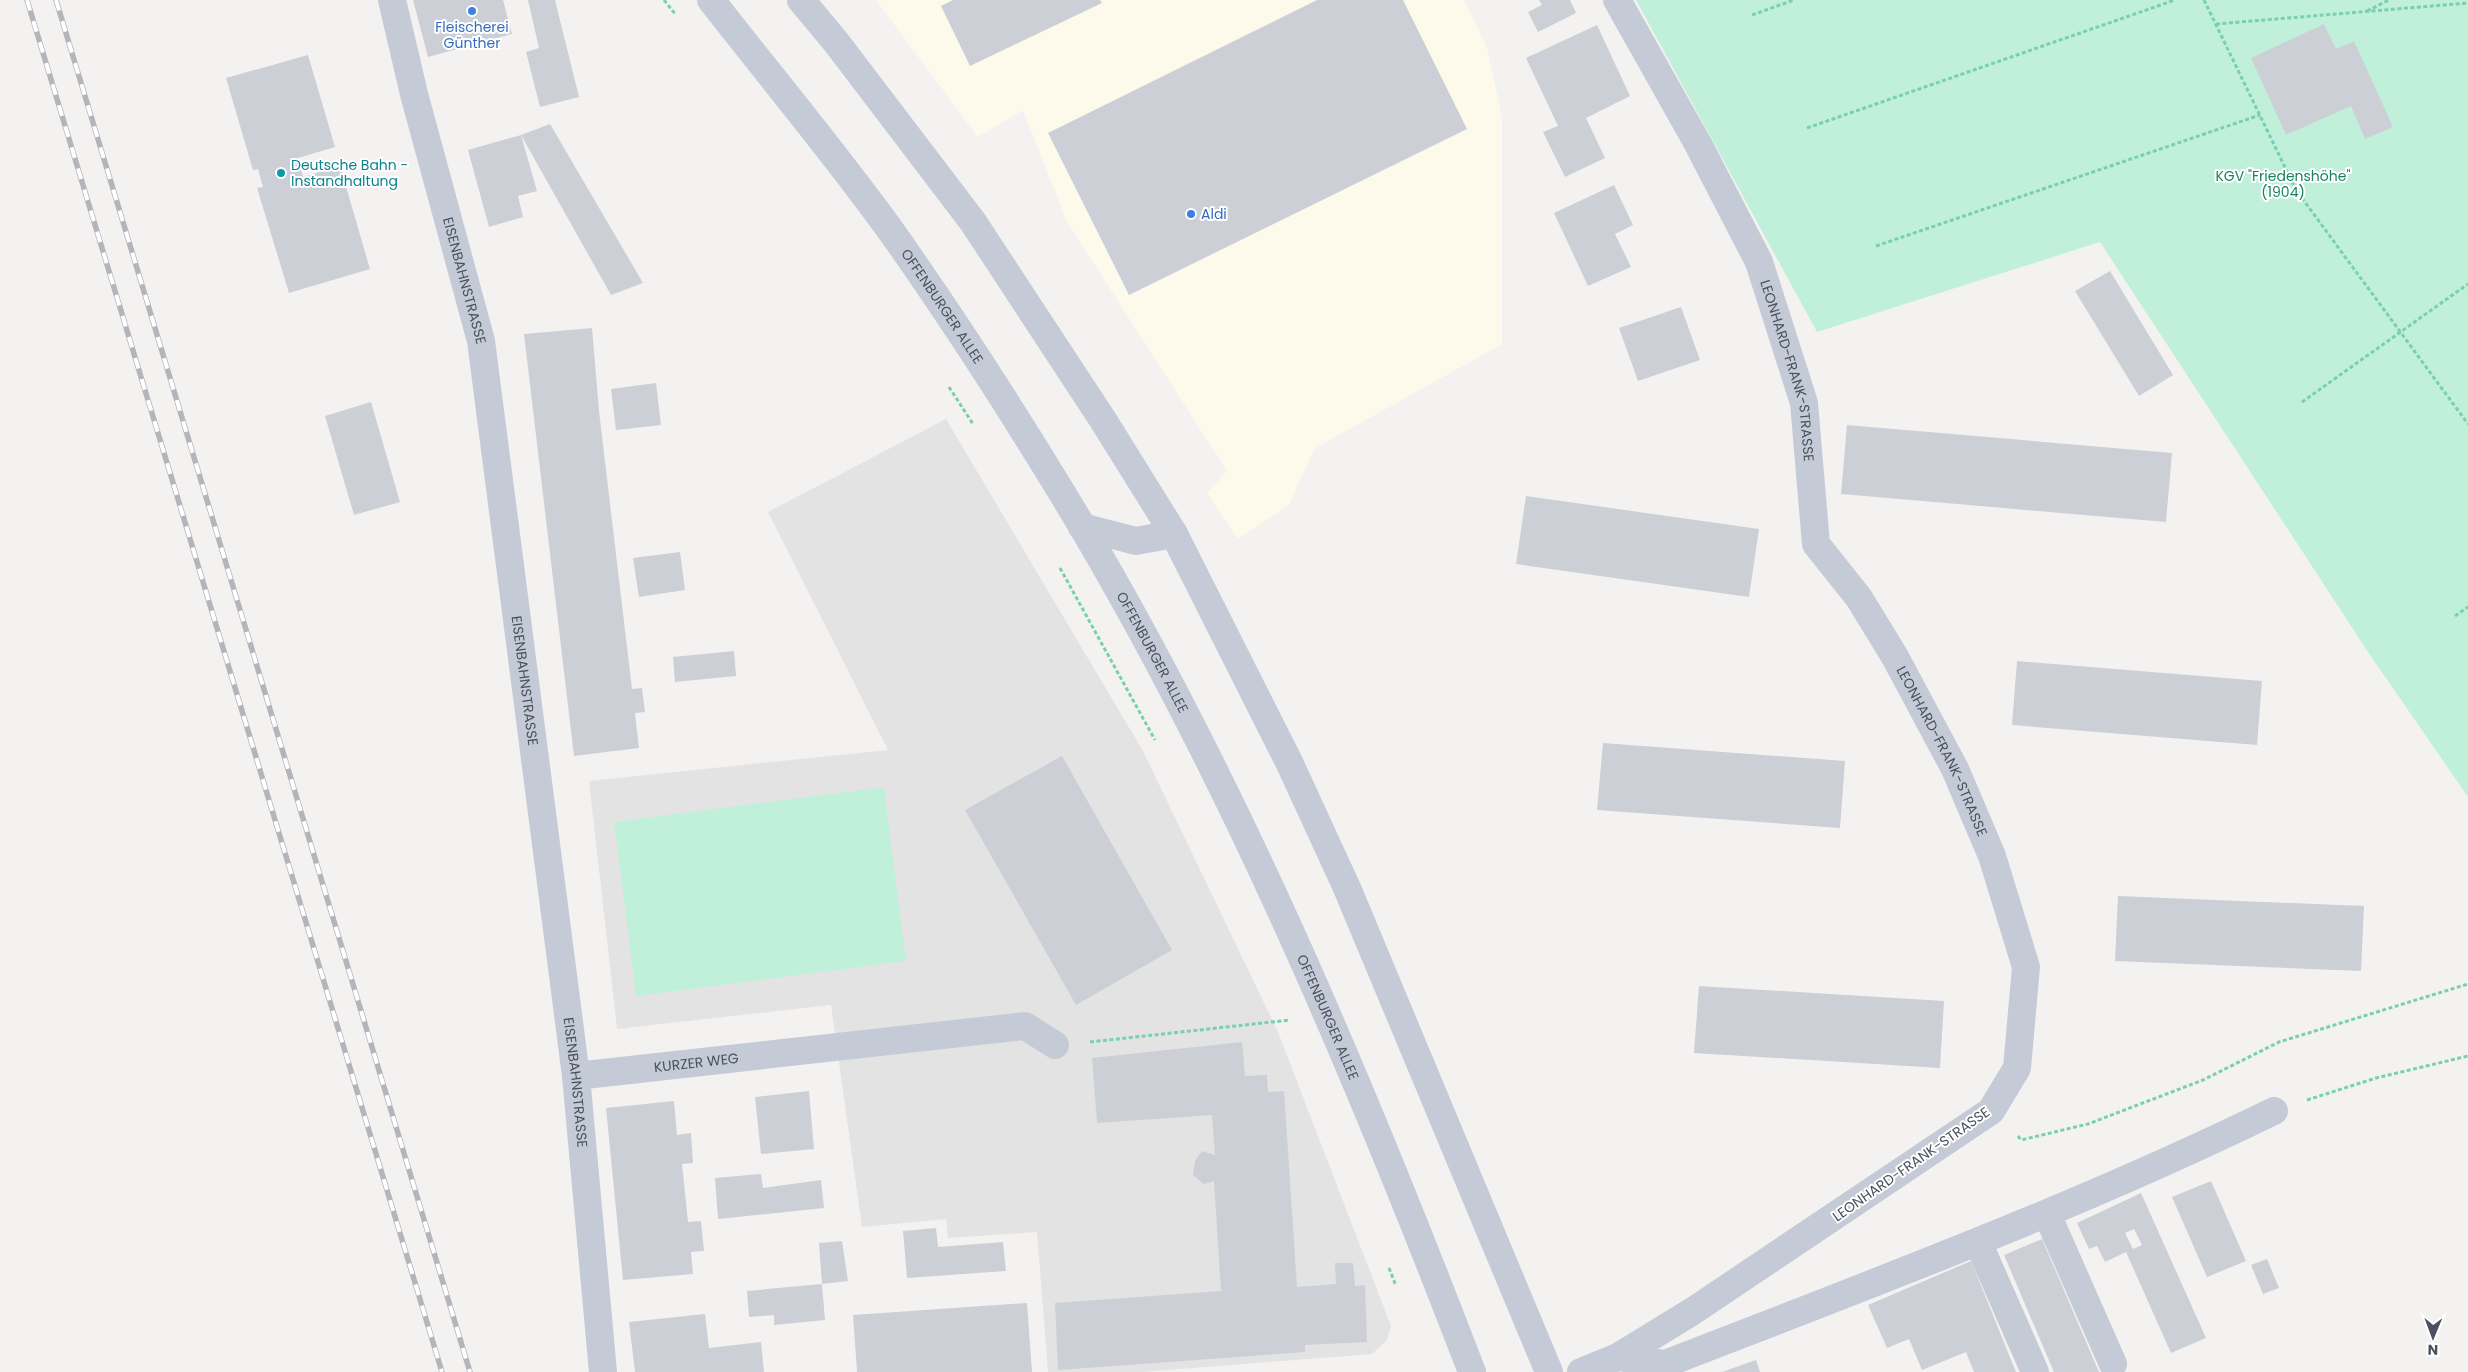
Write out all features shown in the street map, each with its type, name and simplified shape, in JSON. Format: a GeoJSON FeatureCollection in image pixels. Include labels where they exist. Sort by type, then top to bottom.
{"type":"FeatureCollection","features":[{"type":"Feature","properties":{"kind":"street","name":"EISENBAHNSTRASSE"},"geometry":{"type":"LineString","coordinates":[[392,0],[414,94],[481,341],[576,1076],[603,1372]]}},
{"type":"Feature","properties":{"kind":"street","name":"OFFENBURGER ALLEE"},"geometry":{"type":"LineString","coordinates":[[710,0],[890,231],[967,344],[1082,527],[1166,678],[1244,835],[1289,931],[1405,1199],[1472,1372]]}},
{"type":"Feature","properties":{"kind":"street"},"geometry":{"type":"LineString","coordinates":[[801,0],[836,42],[973,222],[1103,420],[1174,534],[1289,762],[1347,888],[1549,1372]]}},
{"type":"Feature","properties":{"kind":"street","name":"LEONHARD-FRANK-STRASSE"},"geometry":{"type":"LineString","coordinates":[[1581,1372],[1618,1356],[1709,1300],[1991,1111],[2017,1068],[2026,967],[1992,856],[1956,769],[1895,657],[1859,598],[1816,544],[1804,404],[1759,262],[1698,144],[1617,0]]}},
{"type":"Feature","properties":{"kind":"street"},"geometry":{"type":"LineString","coordinates":[[1082,527],[1136,541],[1174,534]]}},
{"type":"Feature","properties":{"kind":"street","name":"KURZER WEG"},"geometry":{"type":"LineString","coordinates":[[576,1076],[1025,1026],[1055,1045]]}},
{"type":"Feature","properties":{"kind":"street"},"geometry":{"type":"LineString","coordinates":[[1618,1356],[1665,1364],[2047,1214],[2173,1160],[2274,1111]]}},
{"type":"Feature","properties":{"kind":"street"},"geometry":{"type":"LineString","coordinates":[[2047,1214],[2113,1364]]}},
{"type":"Feature","properties":{"kind":"street"},"geometry":{"type":"LineString","coordinates":[[1978,1242],[2035,1372]]}},
{"type":"Feature","properties":{"kind":"path"},"geometry":{"type":"LineString","coordinates":[[664,0],[682,22]]}},
{"type":"Feature","properties":{"kind":"path"},"geometry":{"type":"LineString","coordinates":[[1752,15],[1794,0]]}},
{"type":"Feature","properties":{"kind":"path"},"geometry":{"type":"LineString","coordinates":[[1807,128],[2175,0]]}},
{"type":"Feature","properties":{"kind":"path"},"geometry":{"type":"LineString","coordinates":[[2204,0],[2296,190],[2468,424]]}},
{"type":"Feature","properties":{"kind":"path"},"geometry":{"type":"LineString","coordinates":[[2364,12],[2389,0]]}},
{"type":"Feature","properties":{"kind":"path"},"geometry":{"type":"LineString","coordinates":[[2216,24],[2468,3]]}},
{"type":"Feature","properties":{"kind":"path"},"geometry":{"type":"LineString","coordinates":[[1876,246],[2260,115]]}},
{"type":"Feature","properties":{"kind":"path"},"geometry":{"type":"LineString","coordinates":[[2302,402],[2468,284]]}},
{"type":"Feature","properties":{"kind":"path"},"geometry":{"type":"LineString","coordinates":[[947,384],[974,425]]}},
{"type":"Feature","properties":{"kind":"path"},"geometry":{"type":"LineString","coordinates":[[1056,560],[1156,742]]}},
{"type":"Feature","properties":{"kind":"path"},"geometry":{"type":"LineString","coordinates":[[2455,616],[2468,607]]}},
{"type":"Feature","properties":{"kind":"path"},"geometry":{"type":"LineString","coordinates":[[1991,1111],[2021,1140],[2088,1124],[2203,1080],[2279,1042],[2468,984]]}},
{"type":"Feature","properties":{"kind":"path"},"geometry":{"type":"LineString","coordinates":[[1055,1045],[1292,1020],[1288,1011]]}},
{"type":"Feature","properties":{"kind":"path"},"geometry":{"type":"LineString","coordinates":[[2274,1111],[2376,1078],[2468,1056]]}},
{"type":"Feature","properties":{"kind":"path"},"geometry":{"type":"LineString","coordinates":[[1389,1267],[1400,1294]]}},
{"type":"Feature","properties":{"kind":"shaded area"},"geometry":{"type":"Polygon","coordinates":[[[876,0],[1464,0],[1487,48],[1502,117],[1502,344],[1314,449],[1289,505],[1238,539],[1207,493],[1227,471],[1066,220],[1023,110],[978,137],[876,0]]]}},
{"type":"Feature","properties":{"kind":"shaded area"},"geometry":{"type":"Polygon","coordinates":[[[946,419],[1143,751],[1278,1032],[1391,1326],[1387,1340],[1372,1354],[1143,1372],[1048,1372],[1037,1232],[948,1238],[946,1219],[862,1227],[831,1005],[617,1029],[589,781],[888,750],[768,512],[946,419]]]}},
{"type":"Feature","properties":{"kind":"green space","name":"KGV \"Friedenshöhe\" (1904)"},"geometry":{"type":"Polygon","coordinates":[[[1636,0],[2468,0],[2468,797],[2368,652],[2100,242],[1817,332],[1636,0]]]}},
{"type":"Feature","properties":{"kind":"green space"},"geometry":{"type":"Polygon","coordinates":[[[884,787],[906,961],[636,996],[614,822],[884,787]]]}},
{"type":"Feature","properties":{"kind":"building"},"geometry":{"type":"Polygon","coordinates":[[[413,0],[503,0],[512,34],[428,57],[413,0]]]}},
{"type":"Feature","properties":{"kind":"building"},"geometry":{"type":"Polygon","coordinates":[[[528,0],[555,0],[579,97],[540,107],[526,52],[539,48],[528,0]]]}},
{"type":"Feature","properties":{"kind":"building"},"geometry":{"type":"Polygon","coordinates":[[[953,0],[1100,0],[1102,3],[970,66],[941,6],[953,0]]]}},
{"type":"Feature","properties":{"kind":"building","name":"Aldi"},"geometry":{"type":"Polygon","coordinates":[[[1317,0],[1403,0],[1467,129],[1129,295],[1048,133],[1317,0]]]}},
{"type":"Feature","properties":{"kind":"building"},"geometry":{"type":"Polygon","coordinates":[[[1539,0],[1570,0],[1576,13],[1538,32],[1528,12],[1542,5],[1539,0]]]}},
{"type":"Feature","properties":{"kind":"building"},"geometry":{"type":"Polygon","coordinates":[[[2324,24],[2336,49],[2354,41],[2393,127],[2365,139],[2351,106],[2286,135],[2251,58],[2324,24]]]}},
{"type":"Feature","properties":{"kind":"building"},"geometry":{"type":"Polygon","coordinates":[[[1597,25],[1630,96],[1586,118],[1605,158],[1565,177],[1543,132],[1558,126],[1526,58],[1597,25]]]}},
{"type":"Feature","properties":{"kind":"building","name":"Deutsche Bahn - Instandhaltung"},"geometry":{"type":"Polygon","coordinates":[[[308,55],[335,147],[298,158],[303,177],[340,166],[370,269],[289,293],[257,188],[263,187],[258,169],[253,170],[226,78],[308,55]]]}},
{"type":"Feature","properties":{"kind":"building"},"geometry":{"type":"Polygon","coordinates":[[[550,124],[643,283],[611,295],[521,135],[550,124]]]}},
{"type":"Feature","properties":{"kind":"building"},"geometry":{"type":"Polygon","coordinates":[[[521,135],[537,191],[518,196],[523,217],[489,227],[468,150],[521,135]]]}},
{"type":"Feature","properties":{"kind":"building"},"geometry":{"type":"Polygon","coordinates":[[[1614,185],[1633,225],[1615,234],[1631,267],[1588,286],[1554,213],[1614,185]]]}},
{"type":"Feature","properties":{"kind":"building"},"geometry":{"type":"Polygon","coordinates":[[[2110,271],[2173,375],[2139,396],[2075,291],[2110,271]]]}},
{"type":"Feature","properties":{"kind":"building"},"geometry":{"type":"Polygon","coordinates":[[[1681,307],[1700,360],[1638,381],[1619,328],[1681,307]]]}},
{"type":"Feature","properties":{"kind":"building"},"geometry":{"type":"Polygon","coordinates":[[[592,328],[599,411],[632,689],[642,688],[645,712],[635,713],[639,748],[574,756],[524,334],[592,328]]]}},
{"type":"Feature","properties":{"kind":"building"},"geometry":{"type":"Polygon","coordinates":[[[656,383],[661,425],[616,430],[611,389],[656,383]]]}},
{"type":"Feature","properties":{"kind":"building"},"geometry":{"type":"Polygon","coordinates":[[[371,402],[400,502],[354,515],[325,416],[371,402]]]}},
{"type":"Feature","properties":{"kind":"building"},"geometry":{"type":"Polygon","coordinates":[[[1847,425],[2172,453],[2166,522],[1841,494],[1847,425]]]}},
{"type":"Feature","properties":{"kind":"building"},"geometry":{"type":"Polygon","coordinates":[[[1526,496],[1759,529],[1749,597],[1516,564],[1526,496]]]}},
{"type":"Feature","properties":{"kind":"building"},"geometry":{"type":"Polygon","coordinates":[[[680,552],[685,590],[639,597],[633,558],[680,552]]]}},
{"type":"Feature","properties":{"kind":"building"},"geometry":{"type":"Polygon","coordinates":[[[734,651],[736,676],[675,682],[673,657],[734,651]]]}},
{"type":"Feature","properties":{"kind":"building"},"geometry":{"type":"Polygon","coordinates":[[[2017,661],[2262,681],[2257,745],[2012,725],[2017,661]]]}},
{"type":"Feature","properties":{"kind":"building"},"geometry":{"type":"Polygon","coordinates":[[[1603,743],[1845,761],[1840,828],[1597,810],[1603,743]]]}},
{"type":"Feature","properties":{"kind":"building"},"geometry":{"type":"Polygon","coordinates":[[[1062,756],[1172,950],[1076,1005],[965,810],[1062,756]]]}},
{"type":"Feature","properties":{"kind":"building"},"geometry":{"type":"Polygon","coordinates":[[[2118,896],[2364,906],[2361,971],[2115,961],[2118,896]]]}},
{"type":"Feature","properties":{"kind":"building"},"geometry":{"type":"Polygon","coordinates":[[[1699,986],[1944,1001],[1940,1068],[1694,1053],[1699,986]]]}},
{"type":"Feature","properties":{"kind":"building"},"geometry":{"type":"Polygon","coordinates":[[[1242,1042],[1245,1076],[1267,1075],[1268,1092],[1284,1091],[1297,1287],[1336,1284],[1335,1263],[1353,1263],[1355,1286],[1365,1285],[1367,1342],[1305,1345],[1305,1352],[1058,1370],[1055,1303],[1221,1291],[1214,1181],[1204,1184],[1193,1175],[1195,1161],[1202,1151],[1215,1155],[1212,1115],[1097,1123],[1092,1058],[1242,1042]]]}},
{"type":"Feature","properties":{"kind":"building"},"geometry":{"type":"Polygon","coordinates":[[[809,1091],[814,1149],[761,1154],[755,1097],[809,1091]]]}},
{"type":"Feature","properties":{"kind":"building"},"geometry":{"type":"Polygon","coordinates":[[[674,1101],[677,1135],[691,1133],[693,1163],[682,1164],[688,1222],[701,1221],[704,1251],[691,1252],[693,1274],[623,1280],[606,1108],[674,1101]]]}},
{"type":"Feature","properties":{"kind":"building"},"geometry":{"type":"Polygon","coordinates":[[[761,1174],[763,1188],[821,1180],[824,1208],[718,1219],[715,1178],[761,1174]]]}},
{"type":"Feature","properties":{"kind":"building"},"geometry":{"type":"Polygon","coordinates":[[[2211,1181],[2246,1261],[2207,1277],[2172,1197],[2211,1181]]]}},
{"type":"Feature","properties":{"kind":"building"},"geometry":{"type":"Polygon","coordinates":[[[2141,1193],[2206,1338],[2171,1353],[2126,1252],[2105,1262],[2097,1246],[2089,1249],[2077,1223],[2141,1193]],[[2134,1229],[2125,1233],[2133,1249],[2142,1245],[2134,1229]]]}},
{"type":"Feature","properties":{"kind":"building"},"geometry":{"type":"Polygon","coordinates":[[[936,1228],[938,1247],[1003,1242],[1006,1271],[907,1278],[903,1231],[936,1228]]]}},
{"type":"Feature","properties":{"kind":"building"},"geometry":{"type":"Polygon","coordinates":[[[2042,1239],[2099,1372],[2054,1372],[2004,1255],[2042,1239]]]}},
{"type":"Feature","properties":{"kind":"building"},"geometry":{"type":"Polygon","coordinates":[[[842,1241],[848,1281],[822,1284],[819,1243],[842,1241]]]}},
{"type":"Feature","properties":{"kind":"building"},"geometry":{"type":"Polygon","coordinates":[[[2267,1259],[2279,1288],[2263,1294],[2251,1265],[2267,1259]]]}},
{"type":"Feature","properties":{"kind":"building"},"geometry":{"type":"Polygon","coordinates":[[[1971,1261],[2016,1372],[1974,1372],[1966,1352],[1922,1370],[1909,1339],[1887,1348],[1868,1305],[1971,1261]]]}},
{"type":"Feature","properties":{"kind":"building"},"geometry":{"type":"Polygon","coordinates":[[[822,1284],[825,1320],[774,1325],[774,1315],[749,1317],[747,1291],[822,1284]]]}},
{"type":"Feature","properties":{"kind":"building"},"geometry":{"type":"Polygon","coordinates":[[[1027,1303],[1032,1372],[857,1372],[853,1315],[1027,1303]]]}},
{"type":"Feature","properties":{"kind":"building"},"geometry":{"type":"Polygon","coordinates":[[[705,1314],[709,1348],[761,1342],[764,1372],[635,1372],[629,1322],[705,1314]]]}},
{"type":"Feature","properties":{"kind":"building"},"geometry":{"type":"Polygon","coordinates":[[[1756,1360],[1760,1372],[1722,1372],[1756,1360]]]}},
{"type":"Feature","properties":{"kind":"railway"},"geometry":{"type":"LineString","coordinates":[[27,0],[442,1372]]}},
{"type":"Feature","properties":{"kind":"railway"},"geometry":{"type":"LineString","coordinates":[[56,0],[470,1372]]}},
{"type":"Feature","properties":{"kind":"place","name":"Fleischerei Günther"},"geometry":{"type":"Point","coordinates":[472,11]}},
{"type":"Feature","properties":{"kind":"place","name":"Deutsche Bahn - Instandhaltung"},"geometry":{"type":"Point","coordinates":[281,173]}},
{"type":"Feature","properties":{"kind":"place","name":"Aldi"},"geometry":{"type":"Point","coordinates":[1191,214]}}]}
